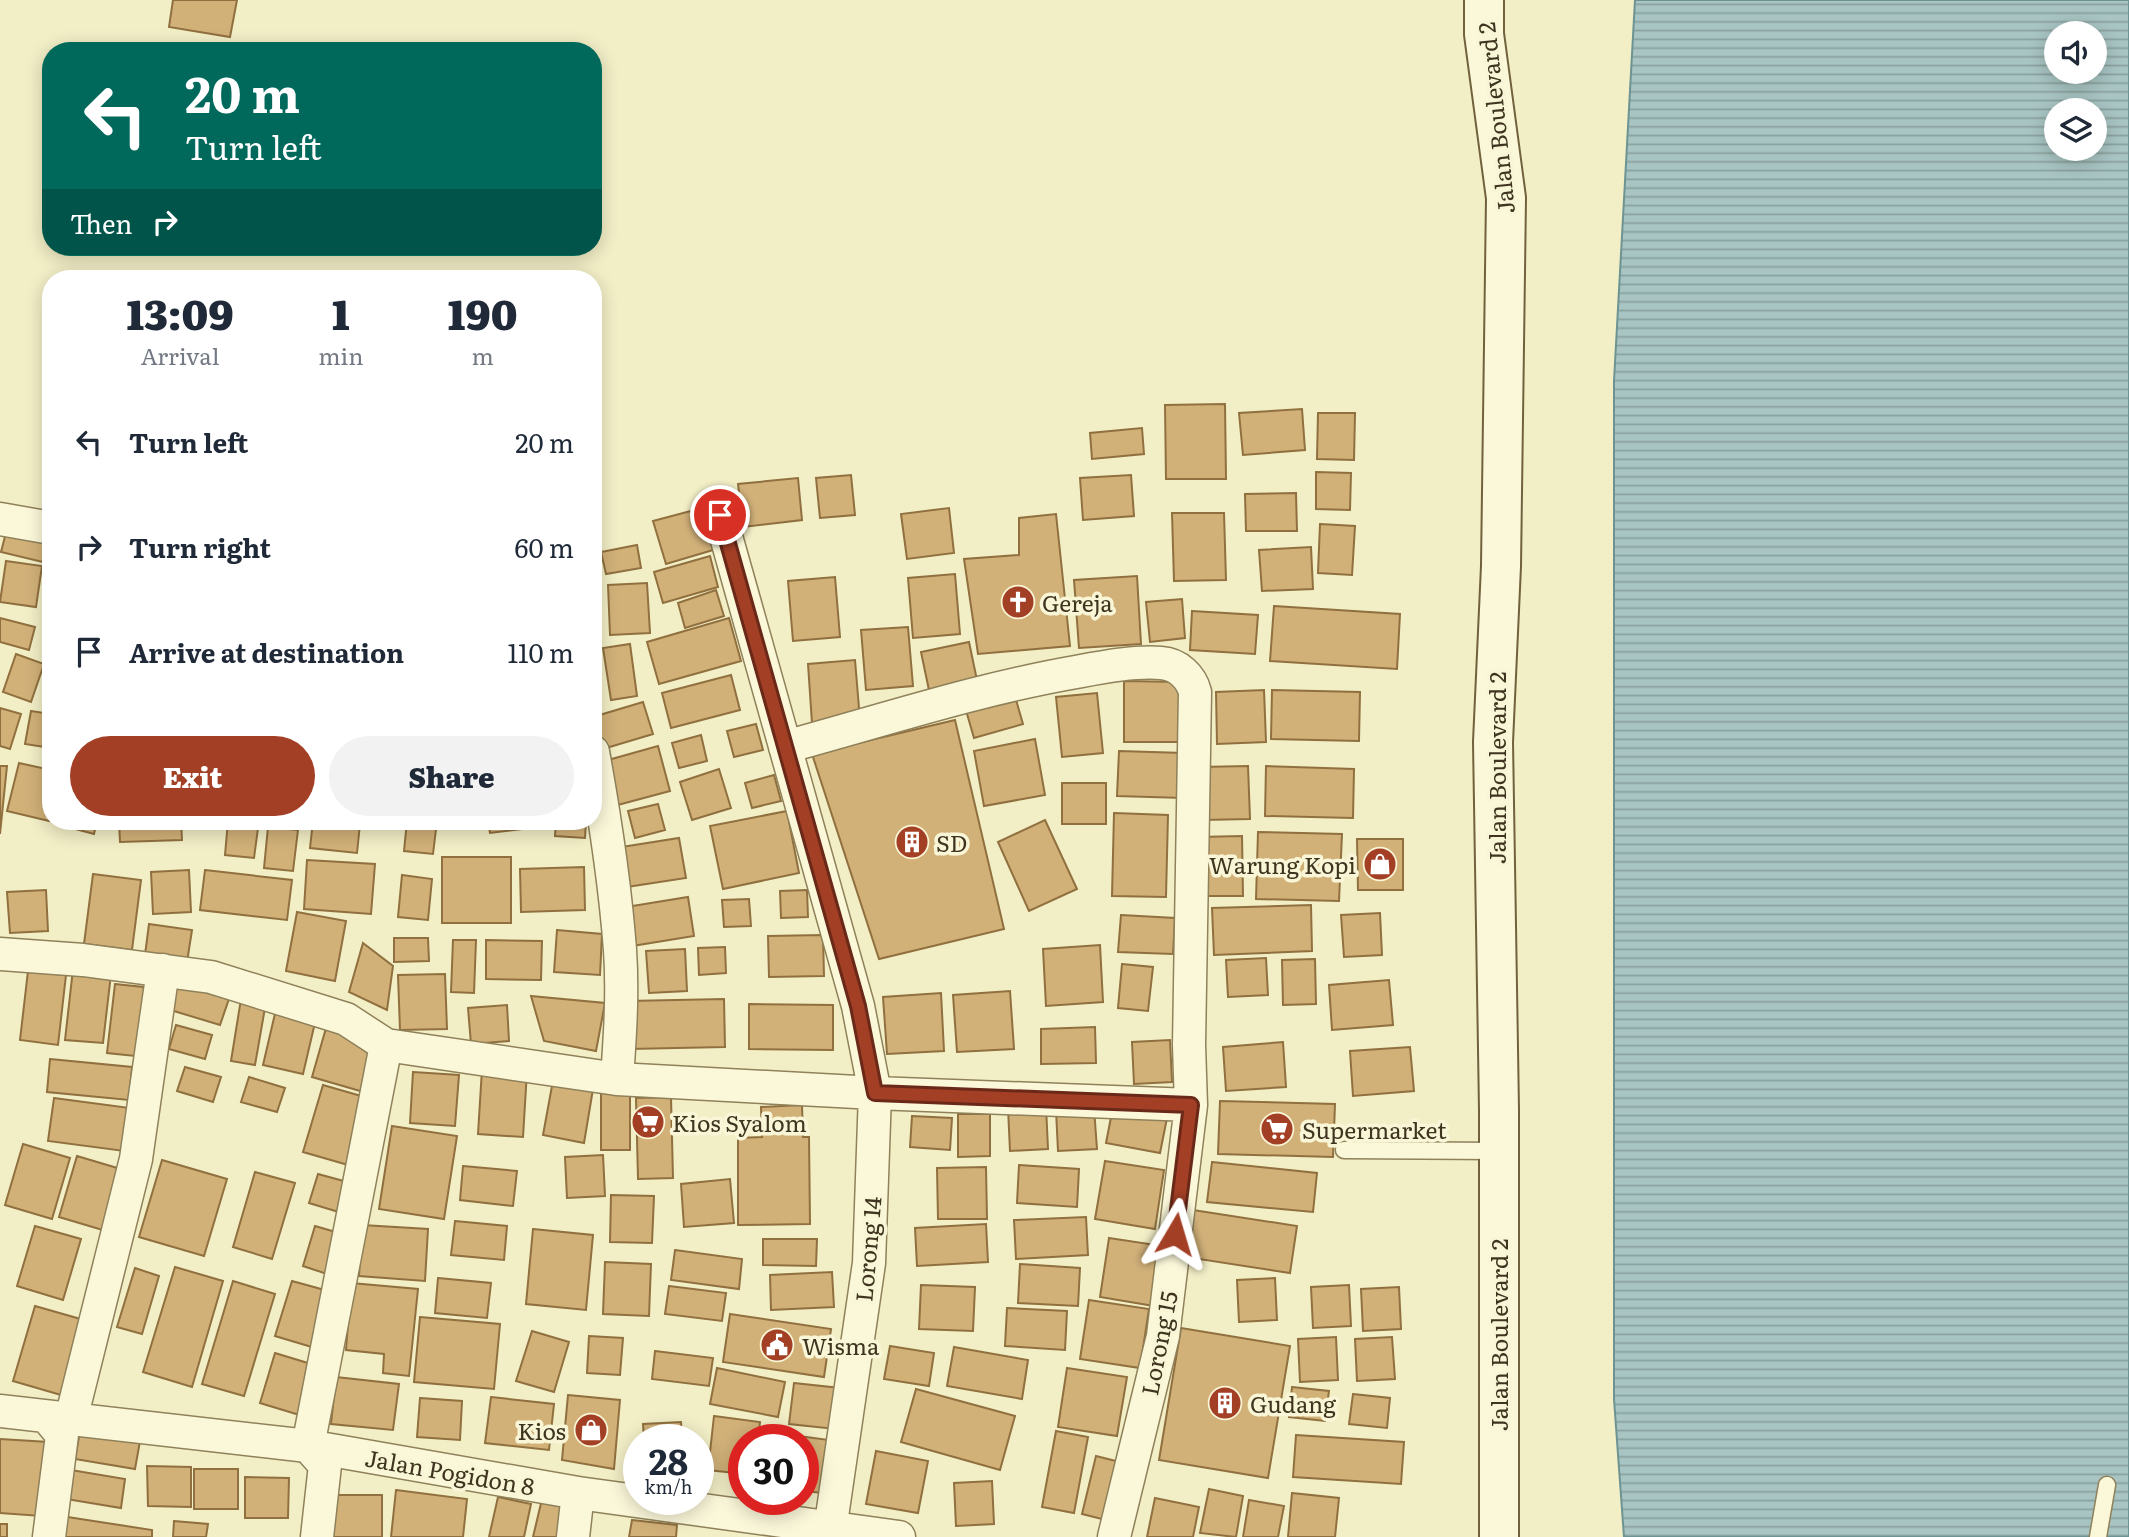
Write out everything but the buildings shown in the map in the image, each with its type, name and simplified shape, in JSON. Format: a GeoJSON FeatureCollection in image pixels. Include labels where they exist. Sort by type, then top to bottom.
{"type":"FeatureCollection","features":[{"type":"Feature","properties":{"kind":"main road","name":"Jalan Boulevard 2"},"geometry":{"type":"LineString","coordinates":[[1484,0],[1484,34],[1506,198],[1501,566],[1493,742],[1499,1151],[1499,1537]]}},
{"type":"Feature","properties":{"kind":"street","name":"Lorong 14"},"geometry":{"type":"LineString","coordinates":[[720,515],[858,1006],[875,1093],[869,1263],[829,1532]]}},
{"type":"Feature","properties":{"kind":"street"},"geometry":{"type":"LineString","coordinates":[[0,519],[42,526]]}},
{"type":"Feature","properties":{"kind":"street","name":"Lorong 15"},"geometry":{"type":"LineString","coordinates":[[785,747],[1037,678],[1104,667],[1162,663],[1176,667],[1192,682],[1195,692],[1189,1045],[1191,1105],[1163,1336],[1114,1537]]}},
{"type":"Feature","properties":{"kind":"street"},"geometry":{"type":"LineString","coordinates":[[602,803],[620,951],[621,1019],[617,1079]]}},
{"type":"Feature","properties":{"kind":"street"},"geometry":{"type":"LineString","coordinates":[[0,954],[211,977],[346,1020],[386,1045],[617,1079],[875,1093],[1191,1105]]}},
{"type":"Feature","properties":{"kind":"street"},"geometry":{"type":"LineString","coordinates":[[49,1537],[62,1435],[59,1418],[136,1159],[163,970]]}},
{"type":"Feature","properties":{"kind":"street"},"geometry":{"type":"LineString","coordinates":[[317,1537],[325,1465],[309,1446],[386,1045]]}},
{"type":"Feature","properties":{"kind":"street","name":"Jalan Pogidon 8"},"geometry":{"type":"LineString","coordinates":[[0,1411],[309,1446],[578,1493],[829,1532],[899,1537]]}},
{"type":"Feature","properties":{"kind":"street"},"geometry":{"type":"LineString","coordinates":[[573,1537],[578,1493]]}},
{"type":"Feature","properties":{"kind":"lane"},"geometry":{"type":"LineString","coordinates":[[1344,1150],[1499,1151]]}},
{"type":"Feature","properties":{"kind":"lane"},"geometry":{"type":"LineString","coordinates":[[2098,1537],[2107,1485]]}},
{"type":"Feature","properties":{"kind":"water"},"geometry":{"type":"Polygon","coordinates":[[[1635,0],[2129,0],[2129,1537],[1624,1537],[1614,1399],[1614,381],[1635,0]]]}},
{"type":"Feature","properties":{"kind":"place","name":"Gereja"},"geometry":{"type":"Point","coordinates":[1018,602]}},
{"type":"Feature","properties":{"kind":"place","name":"SD"},"geometry":{"type":"Point","coordinates":[912,842]}},
{"type":"Feature","properties":{"kind":"place","name":"Warung Kopi"},"geometry":{"type":"Point","coordinates":[1380,864]}},
{"type":"Feature","properties":{"kind":"place","name":"Kios Syalom"},"geometry":{"type":"Point","coordinates":[648,1122]}},
{"type":"Feature","properties":{"kind":"place","name":"Supermarket"},"geometry":{"type":"Point","coordinates":[1277,1129]}},
{"type":"Feature","properties":{"kind":"place","name":"Wisma"},"geometry":{"type":"Point","coordinates":[777,1345]}},
{"type":"Feature","properties":{"kind":"place","name":"Gudang"},"geometry":{"type":"Point","coordinates":[1225,1403]}},
{"type":"Feature","properties":{"kind":"place","name":"Kios"},"geometry":{"type":"Point","coordinates":[591,1430]}},
{"type":"Feature","properties":{"kind":"route"},"geometry":{"type":"LineString","coordinates":[[720,515],[858,1006],[875,1093],[1191,1105],[1175,1234]]}}]}
